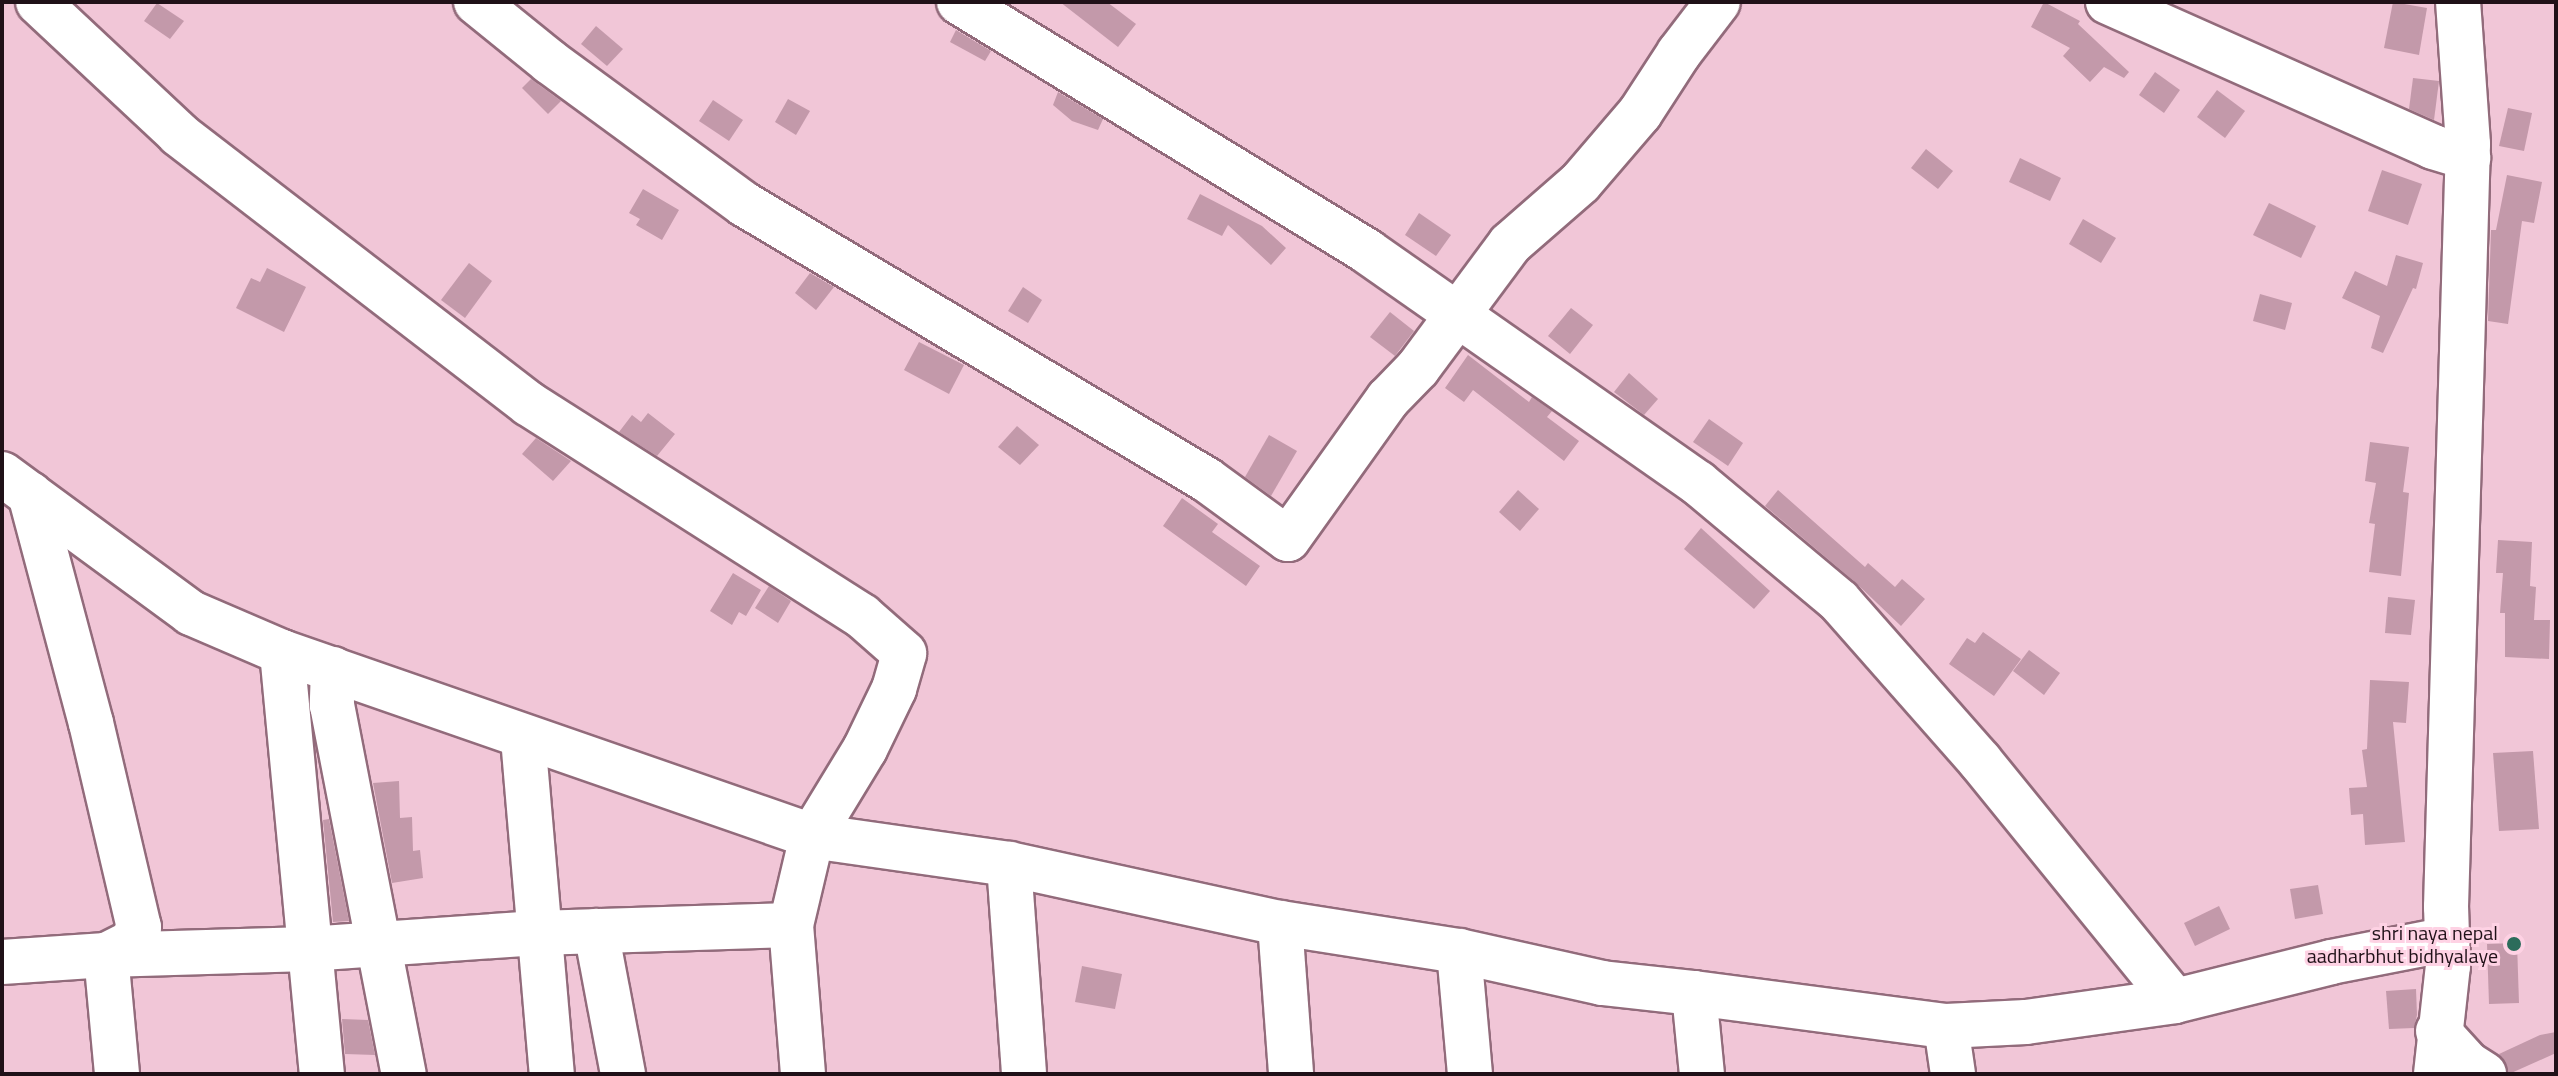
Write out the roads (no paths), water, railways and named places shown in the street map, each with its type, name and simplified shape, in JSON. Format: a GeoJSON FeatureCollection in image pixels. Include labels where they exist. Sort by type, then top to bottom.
{"type":"FeatureCollection","features":[{"type":"Feature","properties":{"kind":"street"},"geometry":{"type":"LineString","coordinates":[[38,2],[179,134],[529,404],[862,616],[904,653],[894,689],[865,749],[812,836],[791,925],[803,1074]]}},
{"type":"Feature","properties":{"kind":"street"},"geometry":{"type":"LineString","coordinates":[[476,2],[550,62],[744,204],[1207,480],[1288,539],[1388,399],[1460,315],[1510,244],[1547,216],[1580,183],[1640,113],[1718,2]]}},
{"type":"Feature","properties":{"kind":"street"},"geometry":{"type":"LineString","coordinates":[[959,2],[1368,252],[1698,483],[1839,601],[1980,761],[2175,1001]]}},
{"type":"Feature","properties":{"kind":"street"},"geometry":{"type":"LineString","coordinates":[[2108,2],[2433,147],[2468,158]]}},
{"type":"Feature","properties":{"kind":"street"},"geometry":{"type":"LineString","coordinates":[[2436,1074],[2438,1031],[2448,966],[2468,158],[2458,2]]}},
{"type":"Feature","properties":{"kind":"street"},"geometry":{"type":"LineString","coordinates":[[16,484],[191,613],[282,652],[812,836],[1009,864],[1280,923],[1459,951],[1602,983],[1946,1026],[2026,1022],[2175,1001],[2331,962],[2448,939]]}},
{"type":"Feature","properties":{"kind":"street"},"geometry":{"type":"LineString","coordinates":[[16,484],[91,723],[139,927],[132,942],[106,955]]}},
{"type":"Feature","properties":{"kind":"street"},"geometry":{"type":"LineString","coordinates":[[282,652],[322,1074]]}},
{"type":"Feature","properties":{"kind":"street"},"geometry":{"type":"LineString","coordinates":[[333,669],[332,705],[404,1074]]}},
{"type":"Feature","properties":{"kind":"street"},"geometry":{"type":"LineString","coordinates":[[523,738],[537,933],[552,1074]]}},
{"type":"Feature","properties":{"kind":"street"},"geometry":{"type":"LineString","coordinates":[[1009,864],[1024,1074]]}},
{"type":"Feature","properties":{"kind":"street"},"geometry":{"type":"LineString","coordinates":[[1280,923],[1291,1074]]}},
{"type":"Feature","properties":{"kind":"street"},"geometry":{"type":"LineString","coordinates":[[2,962],[106,955],[308,949],[537,933],[791,925]]}},
{"type":"Feature","properties":{"kind":"street"},"geometry":{"type":"LineString","coordinates":[[596,931],[623,1074]]}},
{"type":"Feature","properties":{"kind":"street"},"geometry":{"type":"LineString","coordinates":[[1459,951],[1470,1074]]}},
{"type":"Feature","properties":{"kind":"street"},"geometry":{"type":"LineString","coordinates":[[106,955],[117,1074]]}},
{"type":"Feature","properties":{"kind":"street"},"geometry":{"type":"LineString","coordinates":[[1694,993],[1702,1074]]}},
{"type":"Feature","properties":{"kind":"street"},"geometry":{"type":"LineString","coordinates":[[1946,1026],[1953,1074]]}},
{"type":"Feature","properties":{"kind":"street"},"geometry":{"type":"LineString","coordinates":[[2438,1031],[2468,1064],[2484,1074]]}},
{"type":"Feature","properties":{"kind":"place","name":"shri naya nepal aadharbhut bidhyalaye"},"geometry":{"type":"Point","coordinates":[2514,944]}}]}
